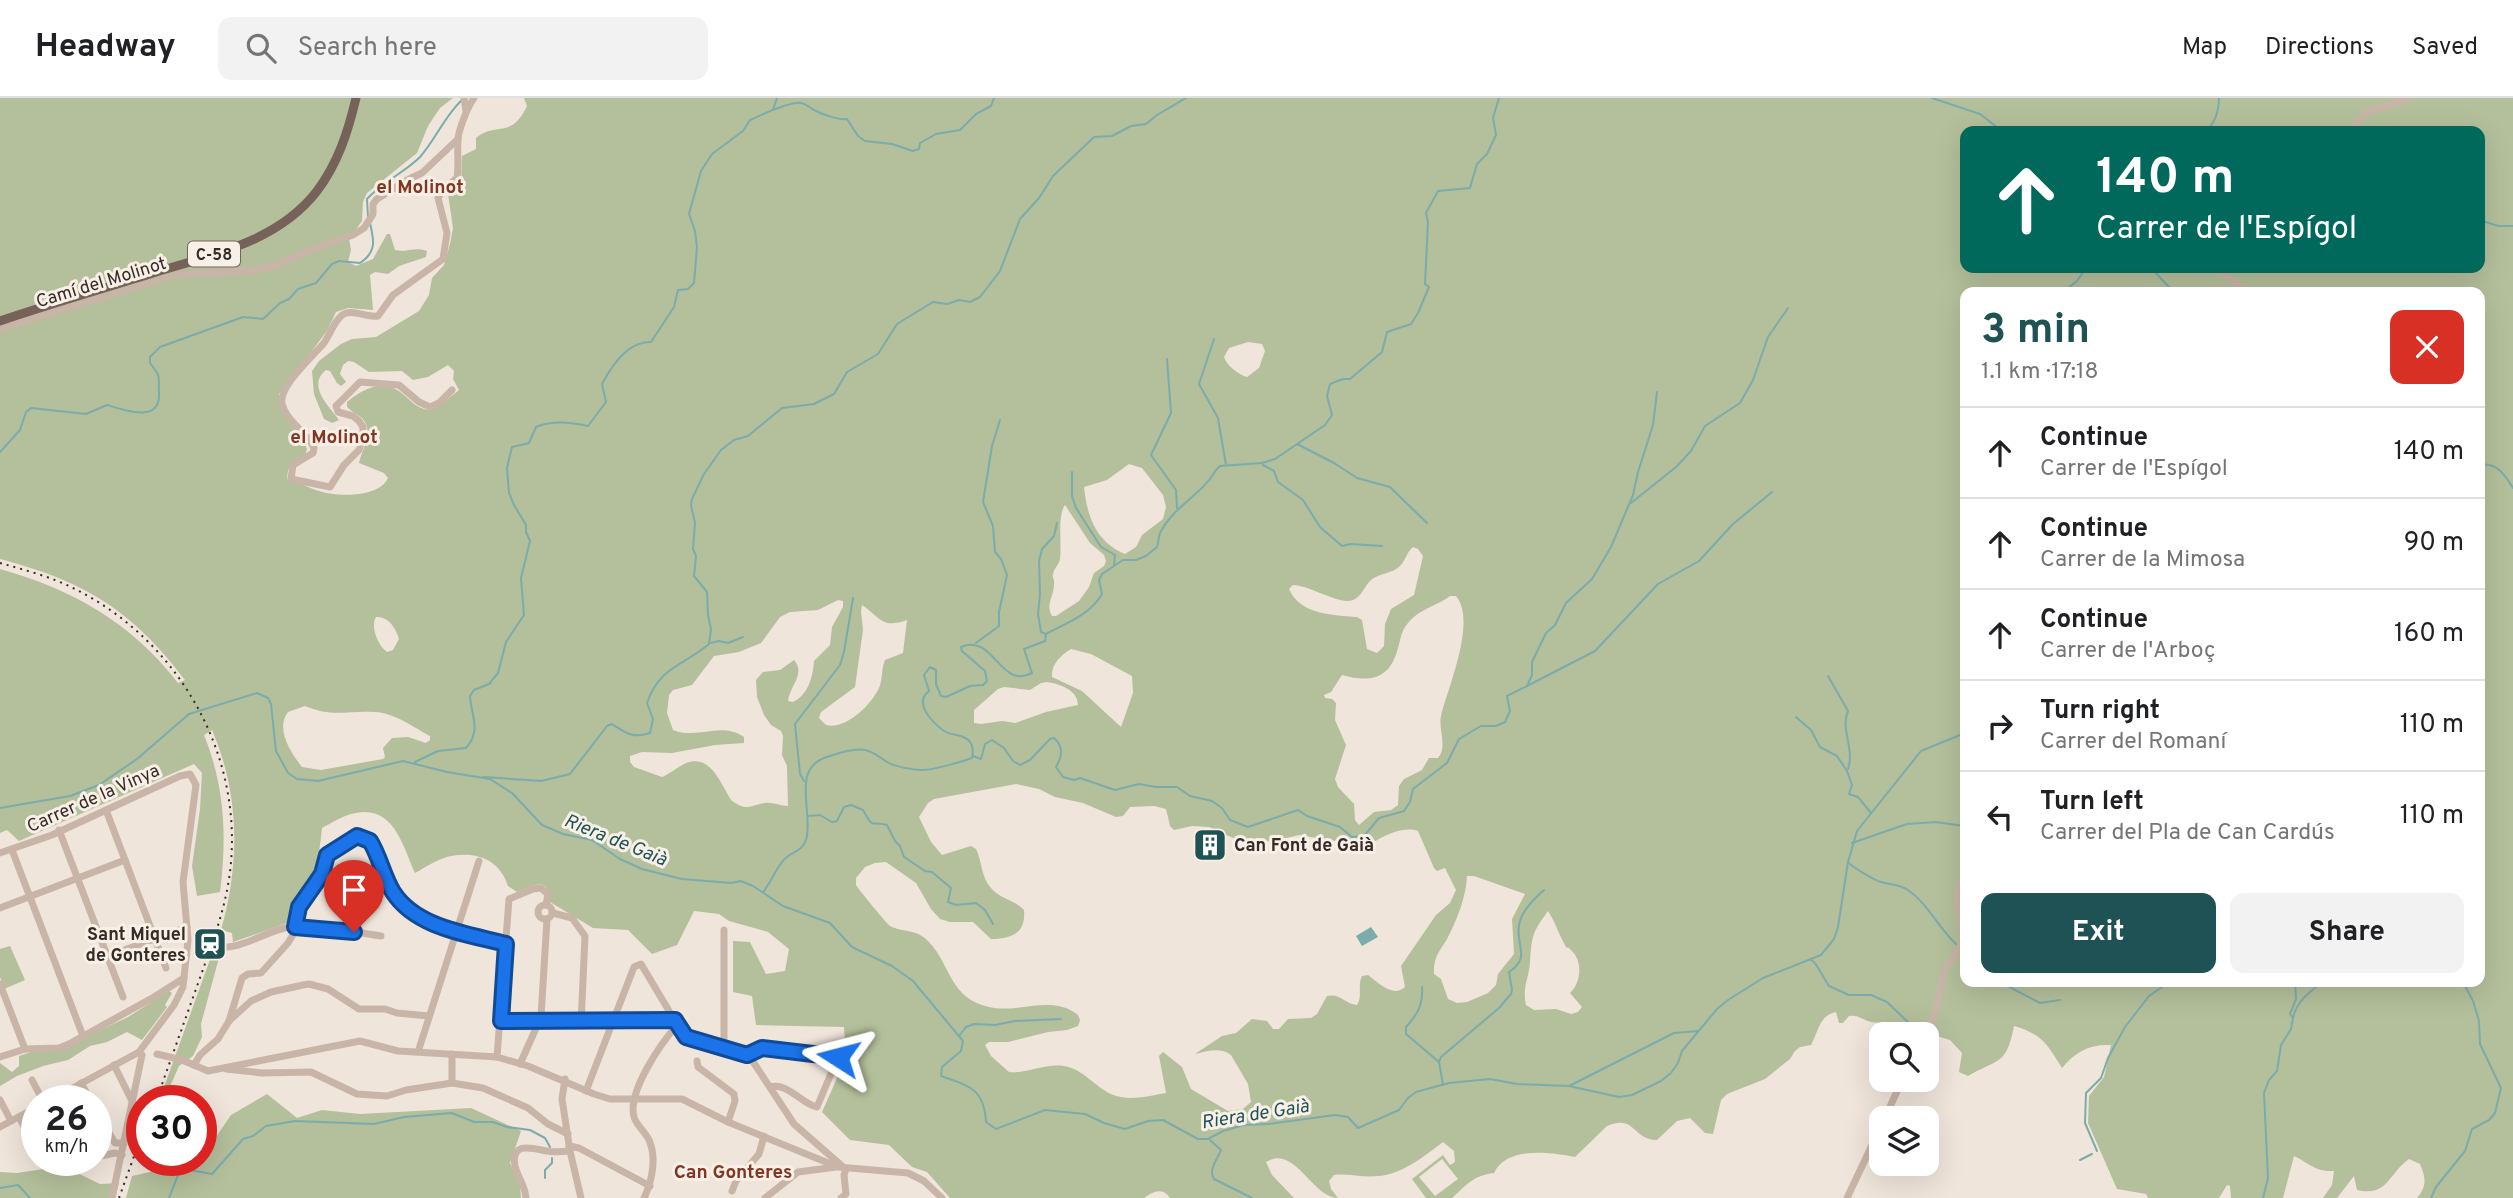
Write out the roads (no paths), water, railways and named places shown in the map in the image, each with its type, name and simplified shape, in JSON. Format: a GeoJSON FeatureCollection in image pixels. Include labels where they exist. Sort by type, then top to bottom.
{"type":"FeatureCollection","features":[{"type":"Feature","properties":{"kind":"main road","name":"C-58"},"geometry":{"type":"LineString","coordinates":[[0,319],[228,250],[276,228],[312,197],[331,170],[344,142],[354,98]]}},
{"type":"Feature","properties":{"kind":"street"},"geometry":{"type":"LineString","coordinates":[[464,98],[467,112]]}},
{"type":"Feature","properties":{"kind":"street"},"geometry":{"type":"LineString","coordinates":[[452,390],[439,403],[430,407],[419,402],[399,385],[360,382],[336,406],[338,412],[353,416],[361,424],[363,438],[359,450],[344,465],[330,487],[291,479],[292,465],[313,453],[314,447],[287,415],[281,402],[283,395],[294,376],[324,343],[341,317],[351,313],[370,318],[378,316],[397,291],[443,259],[447,223],[438,198],[458,175],[458,139],[474,98]]}},
{"type":"Feature","properties":{"kind":"street"},"geometry":{"type":"LineString","coordinates":[[2354,126],[2357,120],[2366,114],[2409,98]]}},
{"type":"Feature","properties":{"kind":"street","name":"Camí del Molinot"},"geometry":{"type":"LineString","coordinates":[[0,329],[176,275],[258,270],[277,265],[353,235],[364,228],[373,214],[373,204],[377,199],[409,178],[422,173],[458,139]]}},
{"type":"Feature","properties":{"kind":"street"},"geometry":{"type":"LineString","coordinates":[[2222,273],[2239,287]]}},
{"type":"Feature","properties":{"kind":"street","name":"Carrer de la Vinya"},"geometry":{"type":"LineString","coordinates":[[0,853],[52,835],[180,776],[190,774],[194,781],[195,794],[183,882],[187,926]]}},
{"type":"Feature","properties":{"kind":"street"},"geometry":{"type":"LineString","coordinates":[[106,810],[166,968]]}},
{"type":"Feature","properties":{"kind":"street"},"geometry":{"type":"LineString","coordinates":[[59,830],[123,997]]}},
{"type":"Feature","properties":{"kind":"street"},"geometry":{"type":"LineString","coordinates":[[194,1065],[200,1055],[218,1039],[229,1021],[242,978],[247,974],[264,971],[288,943],[299,907],[322,874],[327,855],[357,836],[370,841],[389,885],[406,907],[421,917],[457,931],[506,944]]}},
{"type":"Feature","properties":{"kind":"street"},"geometry":{"type":"LineString","coordinates":[[12,850],[83,1036]]}},
{"type":"Feature","properties":{"kind":"street"},"geometry":{"type":"LineString","coordinates":[[0,908],[125,860]]}},
{"type":"Feature","properties":{"kind":"street"},"geometry":{"type":"LineString","coordinates":[[418,1052],[479,861]]}},
{"type":"Feature","properties":{"kind":"street"},"geometry":{"type":"LineString","coordinates":[[1960,883],[1960,918]]}},
{"type":"Feature","properties":{"kind":"street"},"geometry":{"type":"LineString","coordinates":[[497,1057],[509,899],[541,888],[548,894],[545,905]]}},
{"type":"Feature","properties":{"kind":"street"},"geometry":{"type":"LineString","coordinates":[[520,1064],[540,1021],[550,916],[551,907],[545,905],[539,908],[540,918],[550,916],[563,916],[572,918],[585,936],[581,1023]]}},
{"type":"Feature","properties":{"kind":"street"},"geometry":{"type":"LineString","coordinates":[[108,956],[187,926],[188,955],[179,996],[152,1033],[143,1051],[136,1083],[131,1087],[125,1086],[114,1065]]}},
{"type":"Feature","properties":{"kind":"street"},"geometry":{"type":"LineString","coordinates":[[217,947],[235,946],[261,935],[295,927],[381,936]]}},
{"type":"Feature","properties":{"kind":"street"},"geometry":{"type":"LineString","coordinates":[[724,930],[724,1048]]}},
{"type":"Feature","properties":{"kind":"street"},"geometry":{"type":"LineString","coordinates":[[1931,1022],[1936,1015],[1945,971],[1960,945]]}},
{"type":"Feature","properties":{"kind":"street"},"geometry":{"type":"LineString","coordinates":[[586,1091],[634,967],[641,964],[684,1036],[695,1042],[747,1055],[794,1124],[842,1168],[846,1194],[841,1198]]}},
{"type":"Feature","properties":{"kind":"street"},"geometry":{"type":"LineString","coordinates":[[0,1057],[25,1049],[59,1048],[184,978]]}},
{"type":"Feature","properties":{"kind":"street"},"geometry":{"type":"LineString","coordinates":[[229,1021],[258,997],[309,984],[335,992],[359,1009],[385,1009],[429,1016]]}},
{"type":"Feature","properties":{"kind":"street"},"geometry":{"type":"LineString","coordinates":[[1,987],[25,1049]]}},
{"type":"Feature","properties":{"kind":"street"},"geometry":{"type":"LineString","coordinates":[[501,1021],[581,1023],[675,1020]]}},
{"type":"Feature","properties":{"kind":"street"},"geometry":{"type":"LineString","coordinates":[[644,1198],[653,1176],[650,1143],[634,1118],[633,1100],[675,1020]]}},
{"type":"Feature","properties":{"kind":"street"},"geometry":{"type":"LineString","coordinates":[[78,1085],[143,1051],[182,1060],[208,1071],[360,1041],[385,1049],[497,1057],[610,1098],[682,1099],[728,1122],[842,1168]]}},
{"type":"Feature","properties":{"kind":"street"},"geometry":{"type":"LineString","coordinates":[[747,1055],[762,1048],[838,1057],[817,1107],[810,1106],[778,1086],[770,1087]]}},
{"type":"Feature","properties":{"kind":"street"},"geometry":{"type":"LineString","coordinates":[[452,1054],[452,1083]]}},
{"type":"Feature","properties":{"kind":"street"},"geometry":{"type":"LineString","coordinates":[[697,1061],[698,1067],[734,1094],[735,1101],[728,1122]]}},
{"type":"Feature","properties":{"kind":"street"},"geometry":{"type":"LineString","coordinates":[[225,1069],[261,1073],[311,1072],[357,1094],[387,1096],[406,1090],[452,1083],[490,1090],[528,1108],[548,1124],[568,1134]]}},
{"type":"Feature","properties":{"kind":"street"},"geometry":{"type":"LineString","coordinates":[[32,1080],[35,1085]]}},
{"type":"Feature","properties":{"kind":"street"},"geometry":{"type":"LineString","coordinates":[[565,1080],[562,1099],[581,1198]]}},
{"type":"Feature","properties":{"kind":"street"},"geometry":{"type":"LineString","coordinates":[[0,1100],[21,1127]]}},
{"type":"Feature","properties":{"kind":"street"},"geometry":{"type":"LineString","coordinates":[[0,1127],[21,1116]]}},
{"type":"Feature","properties":{"kind":"street"},"geometry":{"type":"LineString","coordinates":[[112,1198],[118,1154],[126,1132]]}},
{"type":"Feature","properties":{"kind":"street"},"geometry":{"type":"LineString","coordinates":[[732,1191],[736,1181],[759,1154],[764,1136]]}},
{"type":"Feature","properties":{"kind":"street"},"geometry":{"type":"LineString","coordinates":[[112,1138],[118,1154]]}},
{"type":"Feature","properties":{"kind":"street"},"geometry":{"type":"LineString","coordinates":[[115,1143],[124,1143]]}},
{"type":"Feature","properties":{"kind":"street"},"geometry":{"type":"LineString","coordinates":[[526,1198],[525,1187],[515,1166],[515,1157],[526,1147],[549,1152],[579,1148],[650,1186]]}},
{"type":"Feature","properties":{"kind":"street"},"geometry":{"type":"LineString","coordinates":[[1847,1198],[1869,1151]]}},
{"type":"Feature","properties":{"kind":"street"},"geometry":{"type":"LineString","coordinates":[[112,1155],[118,1154]]}},
{"type":"Feature","properties":{"kind":"street"},"geometry":{"type":"LineString","coordinates":[[765,1198],[798,1172],[842,1168],[908,1173],[924,1181],[942,1198]]}},
{"type":"Feature","properties":{"kind":"water"},"geometry":{"type":"Polygon","coordinates":[[[1371,927],[1378,937],[1362,946],[1356,936],[1371,927]]]}},
{"type":"Feature","properties":{"kind":"waterway"},"geometry":{"type":"LineString","coordinates":[[773,110],[777,98]]}},
{"type":"Feature","properties":{"kind":"waterway"},"geometry":{"type":"LineString","coordinates":[[415,762],[438,751],[466,748],[475,729],[470,696],[474,690],[489,684],[498,673],[506,642],[524,615],[521,578],[530,541],[526,525],[509,493],[507,468],[512,447],[529,443],[536,427],[548,423],[588,426],[606,402],[602,384],[616,362],[635,345],[651,342],[674,307],[678,290],[688,289],[694,283],[697,247],[689,214],[701,171],[712,154],[743,131],[750,120],[796,103],[831,117],[847,119],[858,136],[865,141],[892,144],[913,151],[919,149],[920,143],[936,134],[960,130],[976,114],[991,106],[994,98]]}},
{"type":"Feature","properties":{"kind":"waterway"},"geometry":{"type":"LineString","coordinates":[[484,777],[541,781],[570,774],[607,726],[612,724],[634,735],[650,733],[653,719],[647,703],[652,691],[665,674],[709,644],[711,629],[707,592],[694,576],[695,523],[691,505],[704,474],[721,450],[734,440],[748,436],[782,408],[814,404],[834,394],[847,372],[878,354],[897,324],[933,302],[970,302],[980,297],[1000,271],[1020,219],[1039,198],[1053,176],[1094,137],[1112,136],[1131,126],[1146,124],[1186,98]]}},
{"type":"Feature","properties":{"kind":"waterway"},"geometry":{"type":"LineString","coordinates":[[763,892],[783,860],[800,849],[806,840],[806,783],[808,772],[814,764],[824,758],[860,750],[872,752],[896,766],[920,770],[972,758],[973,748],[968,739],[944,731],[926,712],[923,701],[929,691],[924,675],[930,667],[936,670],[936,684],[941,696],[946,697],[970,686],[983,685],[987,681],[985,671],[962,651],[961,647],[972,645],[982,648],[1012,674],[1021,676],[1032,673],[1024,649],[1045,641],[1046,634],[1091,608],[1102,594],[1099,580],[1102,574],[1123,560],[1136,560],[1157,547],[1160,533],[1167,522],[1220,466],[1262,463],[1275,459],[1325,425],[1332,415],[1327,396],[1330,384],[1350,379],[1382,352],[1387,332],[1411,324],[1418,313],[1429,287],[1425,284],[1428,222],[1426,213],[1438,191],[1470,188],[1477,164],[1487,154],[1496,135],[1493,118],[1499,98]]}},
{"type":"Feature","properties":{"kind":"waterway"},"geometry":{"type":"LineString","coordinates":[[1932,98],[1980,114],[1995,126]]}},
{"type":"Feature","properties":{"kind":"waterway"},"geometry":{"type":"LineString","coordinates":[[2210,126],[2216,117],[2219,98]]}},
{"type":"Feature","properties":{"kind":"waterway"},"geometry":{"type":"LineString","coordinates":[[368,217],[367,199],[420,157],[463,99]]}},
{"type":"Feature","properties":{"kind":"waterway"},"geometry":{"type":"LineString","coordinates":[[2485,222],[2498,226],[2513,226]]}},
{"type":"Feature","properties":{"kind":"waterway"},"geometry":{"type":"LineString","coordinates":[[0,452],[20,430],[26,412],[31,408],[86,414],[107,405],[140,413],[154,409],[158,403],[159,379],[150,363],[150,357],[160,347],[243,317],[263,319],[298,289],[316,283],[332,264],[339,261],[360,263],[372,250],[373,235],[370,223]]}},
{"type":"Feature","properties":{"kind":"waterway"},"geometry":{"type":"LineString","coordinates":[[2069,287],[2083,273]]}},
{"type":"Feature","properties":{"kind":"waterway"},"geometry":{"type":"LineString","coordinates":[[2156,273],[2169,287]]}},
{"type":"Feature","properties":{"kind":"waterway"},"geometry":{"type":"LineString","coordinates":[[1631,503],[1676,467],[1691,451],[1705,426],[1740,403],[1753,380],[1768,337],[1788,308]]}},
{"type":"Feature","properties":{"kind":"waterway"},"geometry":{"type":"LineString","coordinates":[[1214,339],[1199,384],[1218,418],[1226,465]]}},
{"type":"Feature","properties":{"kind":"waterway"},"geometry":{"type":"LineString","coordinates":[[1167,359],[1171,413],[1151,455],[1176,490],[1177,508]]}},
{"type":"Feature","properties":{"kind":"waterway"},"geometry":{"type":"LineString","coordinates":[[973,756],[981,759],[985,744],[992,740],[1020,765],[1030,760],[1054,738],[1061,752],[1056,767],[1063,777],[1074,780],[1080,778],[1115,790],[1139,784],[1177,787],[1190,796],[1212,801],[1222,808],[1230,820],[1248,827],[1298,810],[1307,816],[1340,827],[1352,837],[1364,836],[1379,818],[1404,811],[1410,802],[1413,789],[1447,763],[1459,739],[1481,726],[1496,726],[1505,722],[1510,711],[1507,696],[1527,686],[1532,675],[1532,662],[1546,633],[1555,625],[1566,603],[1592,579],[1611,547],[1633,495],[1653,425],[1657,392]]}},
{"type":"Feature","properties":{"kind":"waterway"},"geometry":{"type":"LineString","coordinates":[[976,643],[999,626],[999,612],[1007,575],[995,552],[993,526],[983,502],[992,446],[1000,420]]}},
{"type":"Feature","properties":{"kind":"waterway"},"geometry":{"type":"LineString","coordinates":[[1297,444],[1357,478],[1390,487],[1427,523]]}},
{"type":"Feature","properties":{"kind":"waterway"},"geometry":{"type":"LineString","coordinates":[[1263,465],[1274,471],[1278,482],[1303,500],[1320,527],[1342,546],[1382,546]]}},
{"type":"Feature","properties":{"kind":"waterway"},"geometry":{"type":"LineString","coordinates":[[2485,465],[2504,474],[2513,488]]}},
{"type":"Feature","properties":{"kind":"waterway"},"geometry":{"type":"LineString","coordinates":[[1072,472],[1072,496],[1076,508],[1101,547],[1115,555],[1114,565]]}},
{"type":"Feature","properties":{"kind":"waterway"},"geometry":{"type":"LineString","coordinates":[[1527,686],[1595,651],[1658,584],[1699,561],[1733,524],[1772,492]]}},
{"type":"Feature","properties":{"kind":"waterway"},"geometry":{"type":"LineString","coordinates":[[1046,634],[1041,632],[1038,614],[1039,561],[1042,549],[1054,536],[1057,523]]}},
{"type":"Feature","properties":{"kind":"waterway"},"geometry":{"type":"LineString","coordinates":[[804,781],[800,774],[795,724],[840,665],[853,598]]}},
{"type":"Feature","properties":{"kind":"waterway"},"geometry":{"type":"LineString","coordinates":[[711,643],[728,643],[743,637]]}},
{"type":"Feature","properties":{"kind":"waterway"},"geometry":{"type":"LineString","coordinates":[[1828,676],[1848,711],[1848,769]]}},
{"type":"Feature","properties":{"kind":"waterway","name":"Riera de Gaià"},"geometry":{"type":"LineString","coordinates":[[0,808],[70,796],[99,785],[137,759],[189,714],[257,693],[268,698],[271,704],[276,751],[288,773],[297,779],[318,781],[403,761],[490,779],[512,793],[542,825],[563,834],[592,840],[620,859],[642,869],[682,879],[731,883],[741,881],[783,906],[830,923],[852,947],[892,966],[913,981],[963,1041],[961,1051],[942,1067],[941,1076],[973,1090],[982,1102],[986,1122],[996,1129],[1045,1110],[1085,1114],[1125,1129],[1148,1121],[1163,1120],[1198,1139],[1208,1139],[1244,1125],[1335,1115],[1348,1117],[1358,1128],[1399,1110],[1416,1092],[1449,1083],[1490,1079],[1517,1084],[1569,1086],[1619,1097],[1632,1095],[1661,1081],[1671,1073],[1682,1051],[1717,1009],[1728,1000],[1763,978],[1821,955],[1834,939],[1838,927],[1848,862],[1857,831],[1921,751],[1960,735]]}},
{"type":"Feature","properties":{"kind":"waterway"},"geometry":{"type":"LineString","coordinates":[[1796,717],[1811,730],[1820,747],[1837,756],[1852,785],[1849,794],[1858,797],[1871,813]]}},
{"type":"Feature","properties":{"kind":"waterway"},"geometry":{"type":"LineString","coordinates":[[808,816],[820,815],[832,822],[837,821],[844,807],[851,805],[863,810],[871,823],[887,825],[904,857],[925,871],[932,872],[951,888],[948,902],[956,905],[976,903],[985,910],[993,924]]}},
{"type":"Feature","properties":{"kind":"waterway"},"geometry":{"type":"LineString","coordinates":[[1852,843],[1907,824],[1935,822],[1960,825]]}},
{"type":"Feature","properties":{"kind":"waterway"},"geometry":{"type":"LineString","coordinates":[[1848,862],[1878,881],[1908,890],[1956,944]]}},
{"type":"Feature","properties":{"kind":"waterway"},"geometry":{"type":"LineString","coordinates":[[1443,1085],[1439,1062],[1441,1057],[1499,1008],[1511,994],[1509,972],[1520,961],[1521,955],[1520,921],[1527,908],[1544,890]]}},
{"type":"Feature","properties":{"kind":"waterway"},"geometry":{"type":"LineString","coordinates":[[1810,959],[1829,986],[1849,995],[1871,995],[1887,1002],[1908,1022]]}},
{"type":"Feature","properties":{"kind":"waterway"},"geometry":{"type":"LineString","coordinates":[[1422,987],[1421,1004],[1406,1027],[1406,1034],[1439,1062]]}},
{"type":"Feature","properties":{"kind":"waterway"},"geometry":{"type":"LineString","coordinates":[[2010,987],[2040,1003],[2060,1000]]}},
{"type":"Feature","properties":{"kind":"waterway"},"geometry":{"type":"LineString","coordinates":[[2097,1151],[2085,1123],[2086,1093],[2101,1078],[2108,1058],[2125,1027],[2149,996],[2162,987]]}},
{"type":"Feature","properties":{"kind":"waterway"},"geometry":{"type":"LineString","coordinates":[[2263,1198],[2268,1178],[2264,1093],[2269,1080],[2277,1071],[2281,1045],[2291,1029],[2293,1018],[2290,1014],[2296,999],[2295,987]]}},
{"type":"Feature","properties":{"kind":"waterway"},"geometry":{"type":"LineString","coordinates":[[2293,1018],[2300,1002],[2317,987]]}},
{"type":"Feature","properties":{"kind":"waterway"},"geometry":{"type":"LineString","coordinates":[[2431,1198],[2436,1187],[2465,1151],[2472,1129],[2489,1120],[2495,1113],[2501,1088],[2480,1044],[2479,1021],[2466,987]]}},
{"type":"Feature","properties":{"kind":"waterway"},"geometry":{"type":"LineString","coordinates":[[959,1036],[966,1027],[974,1024],[995,1025],[1015,1021],[1061,1019]]}},
{"type":"Feature","properties":{"kind":"waterway"},"geometry":{"type":"LineString","coordinates":[[1569,1086],[1674,1033],[1698,1031]]}},
{"type":"Feature","properties":{"kind":"waterway"},"geometry":{"type":"LineString","coordinates":[[169,1198],[178,1175],[185,1169],[212,1174],[243,1139],[253,1136],[266,1126],[295,1121],[374,1124],[404,1117],[452,1113],[474,1122],[493,1122],[530,1130],[545,1138],[550,1147]]}},
{"type":"Feature","properties":{"kind":"waterway"},"geometry":{"type":"LineString","coordinates":[[1210,1140],[1221,1150],[1213,1169],[1214,1179],[1252,1198]]}},
{"type":"Feature","properties":{"kind":"waterway"},"geometry":{"type":"LineString","coordinates":[[2080,1160],[2092,1154]]}},
{"type":"Feature","properties":{"kind":"waterway"},"geometry":{"type":"LineString","coordinates":[[545,1178],[545,1170],[552,1163],[552,1158]]}},
{"type":"Feature","properties":{"kind":"waterway"},"geometry":{"type":"LineString","coordinates":[[0,1188],[18,1185],[30,1198]]}},
{"type":"Feature","properties":{"kind":"railway"},"geometry":{"type":"LineString","coordinates":[[0,563],[48,577],[75,589],[113,612],[146,640],[175,673],[198,709],[216,749],[227,791],[232,835],[229,879],[213,940],[162,1085]]}},
{"type":"Feature","properties":{"kind":"railway"},"geometry":{"type":"LineString","coordinates":[[119,1198],[127,1176]]}},
{"type":"Feature","properties":{"kind":"place","name":"Can Font de Gaià"},"geometry":{"type":"Point","coordinates":[1210,845]}},
{"type":"Feature","properties":{"kind":"place","name":"Sant Miquel de Gonteres"},"geometry":{"type":"Point","coordinates":[210,944]}},
{"type":"Feature","properties":{"kind":"district","name":"el Molinot"},"geometry":{"type":"Point","coordinates":[420,186]}},
{"type":"Feature","properties":{"kind":"district","name":"el Molinot"},"geometry":{"type":"Point","coordinates":[334,436]}},
{"type":"Feature","properties":{"kind":"district","name":"Can Gonteres"},"geometry":{"type":"Point","coordinates":[733,1171]}}]}
